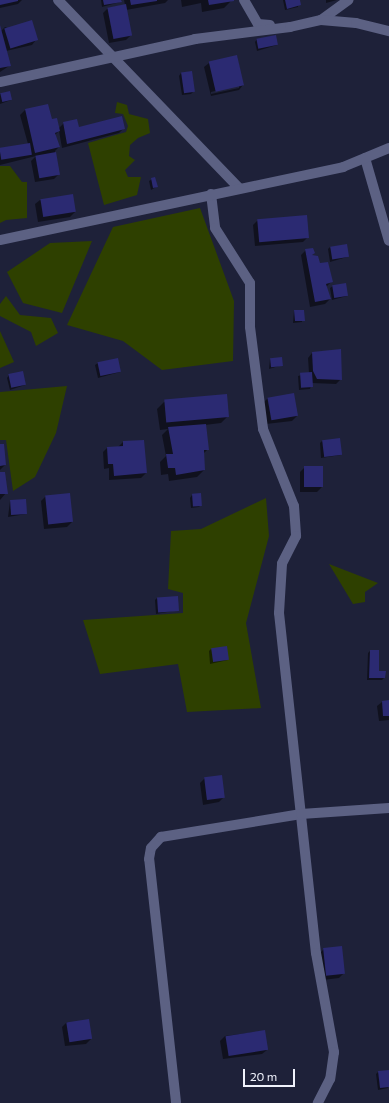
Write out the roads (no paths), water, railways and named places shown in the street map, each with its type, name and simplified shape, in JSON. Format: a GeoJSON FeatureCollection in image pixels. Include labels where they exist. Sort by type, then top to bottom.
{"type":"FeatureCollection","features":[{"type":"Feature","properties":{"kind":"street"},"geometry":{"type":"LineString","coordinates":[[58,0],[239,188]]}},
{"type":"Feature","properties":{"kind":"street"},"geometry":{"type":"LineString","coordinates":[[244,0],[258,24],[290,27]]}},
{"type":"Feature","properties":{"kind":"street"},"geometry":{"type":"LineString","coordinates":[[321,20],[349,0]]}},
{"type":"Feature","properties":{"kind":"street"},"geometry":{"type":"LineString","coordinates":[[0,82],[195,39],[290,27],[321,20],[356,23],[389,31]]}},
{"type":"Feature","properties":{"kind":"street"},"geometry":{"type":"LineString","coordinates":[[0,240],[343,166],[389,148]]}},
{"type":"Feature","properties":{"kind":"street"},"geometry":{"type":"LineString","coordinates":[[365,158],[389,241]]}},
{"type":"Feature","properties":{"kind":"street"},"geometry":{"type":"LineString","coordinates":[[211,194],[215,228],[250,283],[250,326],[263,429],[294,506],[296,536],[282,564],[279,612],[316,953],[334,1052],[330,1079],[318,1103]]}},
{"type":"Feature","properties":{"kind":"street"},"geometry":{"type":"LineString","coordinates":[[177,1103],[149,859],[151,848],[161,837],[301,814],[389,808]]}}]}
